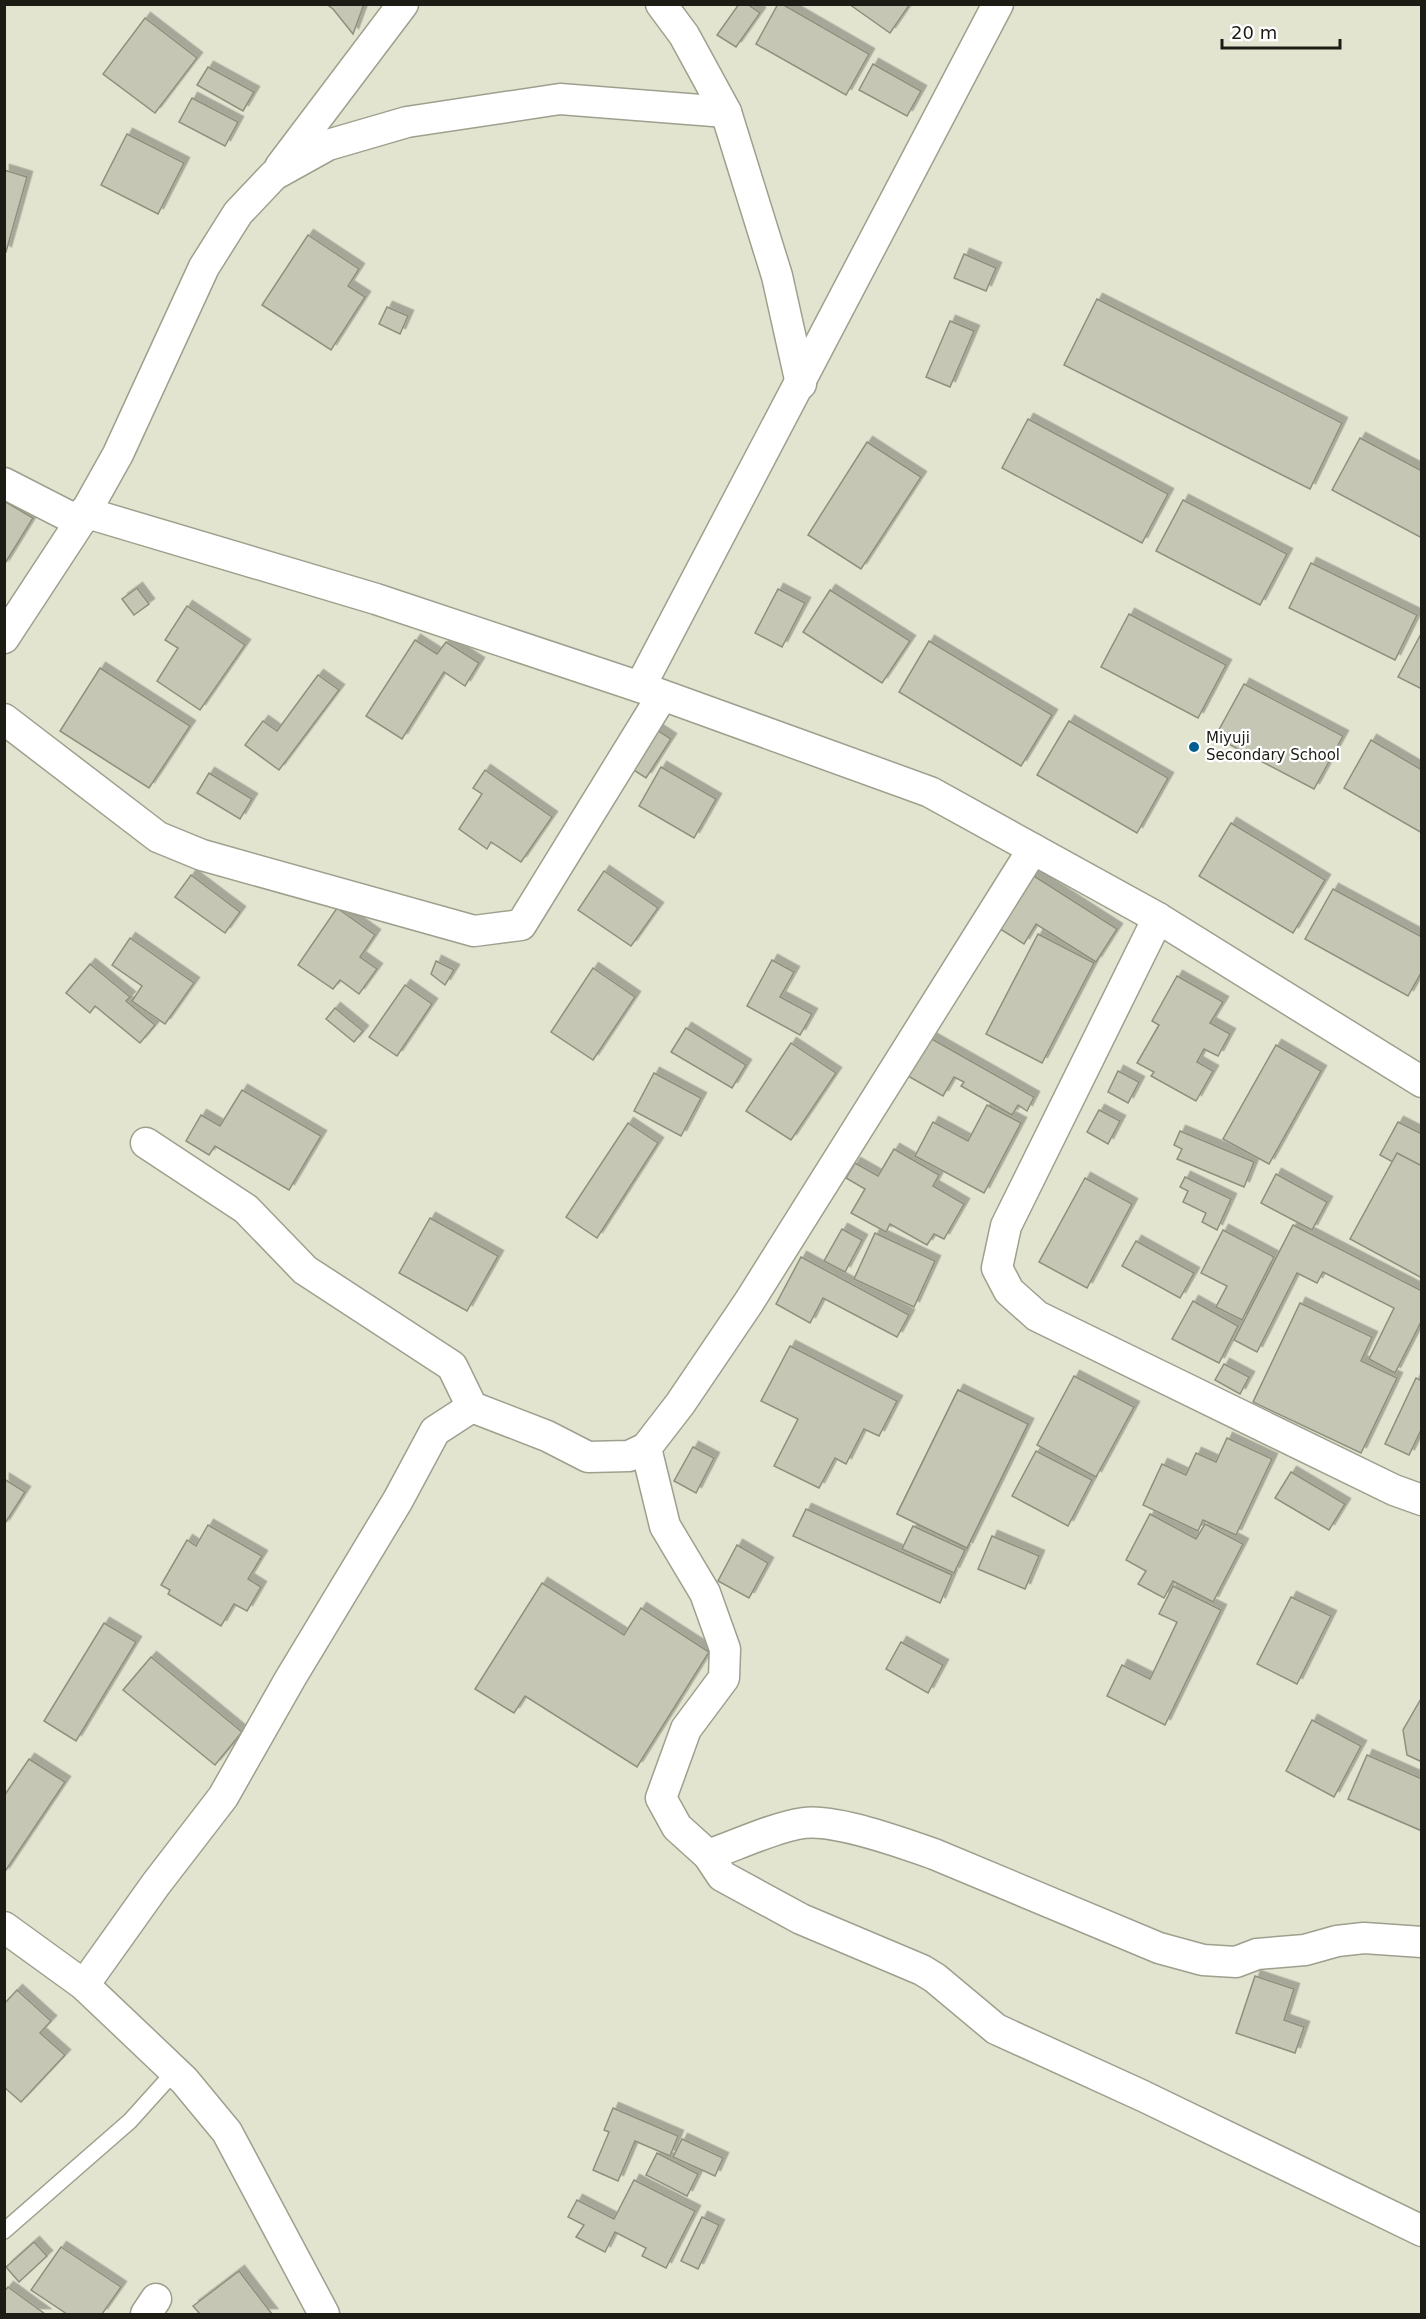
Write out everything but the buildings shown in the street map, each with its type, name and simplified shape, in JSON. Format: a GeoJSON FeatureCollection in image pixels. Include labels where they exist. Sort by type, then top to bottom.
{"type":"FeatureCollection","features":[{"type":"Feature","properties":{"kind":"street"},"geometry":{"type":"LineString","coordinates":[[4,638],[82,517],[118,454],[204,267],[238,213],[274,175],[403,4]]}},
{"type":"Feature","properties":{"kind":"street"},"geometry":{"type":"LineString","coordinates":[[661,4],[684,34],[726,112],[777,276],[801,384]]}},
{"type":"Feature","properties":{"kind":"street"},"geometry":{"type":"LineString","coordinates":[[4,719],[158,837],[202,855],[474,931],[522,925],[651,692],[801,384],[998,4]]}},
{"type":"Feature","properties":{"kind":"street"},"geometry":{"type":"LineString","coordinates":[[274,175],[328,146],[407,122],[560,99],[726,112]]}},
{"type":"Feature","properties":{"kind":"street"},"geometry":{"type":"LineString","coordinates":[[4,483],[82,517],[376,599],[651,692],[930,792],[1158,918],[1422,1082]]}},
{"type":"Feature","properties":{"kind":"street"},"geometry":{"type":"LineString","coordinates":[[146,1143],[246,1209],[305,1270],[452,1366],[472,1407],[547,1436],[588,1457],[629,1456],[646,1448],[680,1404],[749,1302],[1033,849]]}},
{"type":"Feature","properties":{"kind":"street"},"geometry":{"type":"LineString","coordinates":[[1158,918],[1006,1226],[997,1268],[1009,1291],[1037,1316],[1394,1490],[1422,1500]]}},
{"type":"Feature","properties":{"kind":"street"},"geometry":{"type":"LineString","coordinates":[[84,1985],[156,1884],[223,1797],[290,1679],[398,1500],[435,1431],[472,1407]]}},
{"type":"Feature","properties":{"kind":"street"},"geometry":{"type":"LineString","coordinates":[[646,1448],[665,1526],[705,1593],[725,1649],[724,1677],[686,1729],[661,1798],[677,1827],[708,1856],[722,1876],[801,1919],[922,1970],[996,2028],[1143,2096],[1422,2231]]}},
{"type":"Feature","properties":{"kind":"street"},"geometry":{"type":"LineString","coordinates":[[708,1856],[783,1827],[807,1822],[835,1825],[934,1854],[1160,1948],[1203,1960],[1236,1962],[1257,1954],[1305,1950],[1337,1941],[1364,1938],[1422,1942]]}},
{"type":"Feature","properties":{"kind":"street"},"geometry":{"type":"LineString","coordinates":[[4,1928],[84,1985],[175,2071],[227,2132],[324,2314]]}},
{"type":"Feature","properties":{"kind":"lane"},"geometry":{"type":"LineString","coordinates":[[4,2230],[130,2121],[175,2071]]}},
{"type":"Feature","properties":{"kind":"place","name":"Miyuji Secondary School"},"geometry":{"type":"Point","coordinates":[1194,747]}}]}
